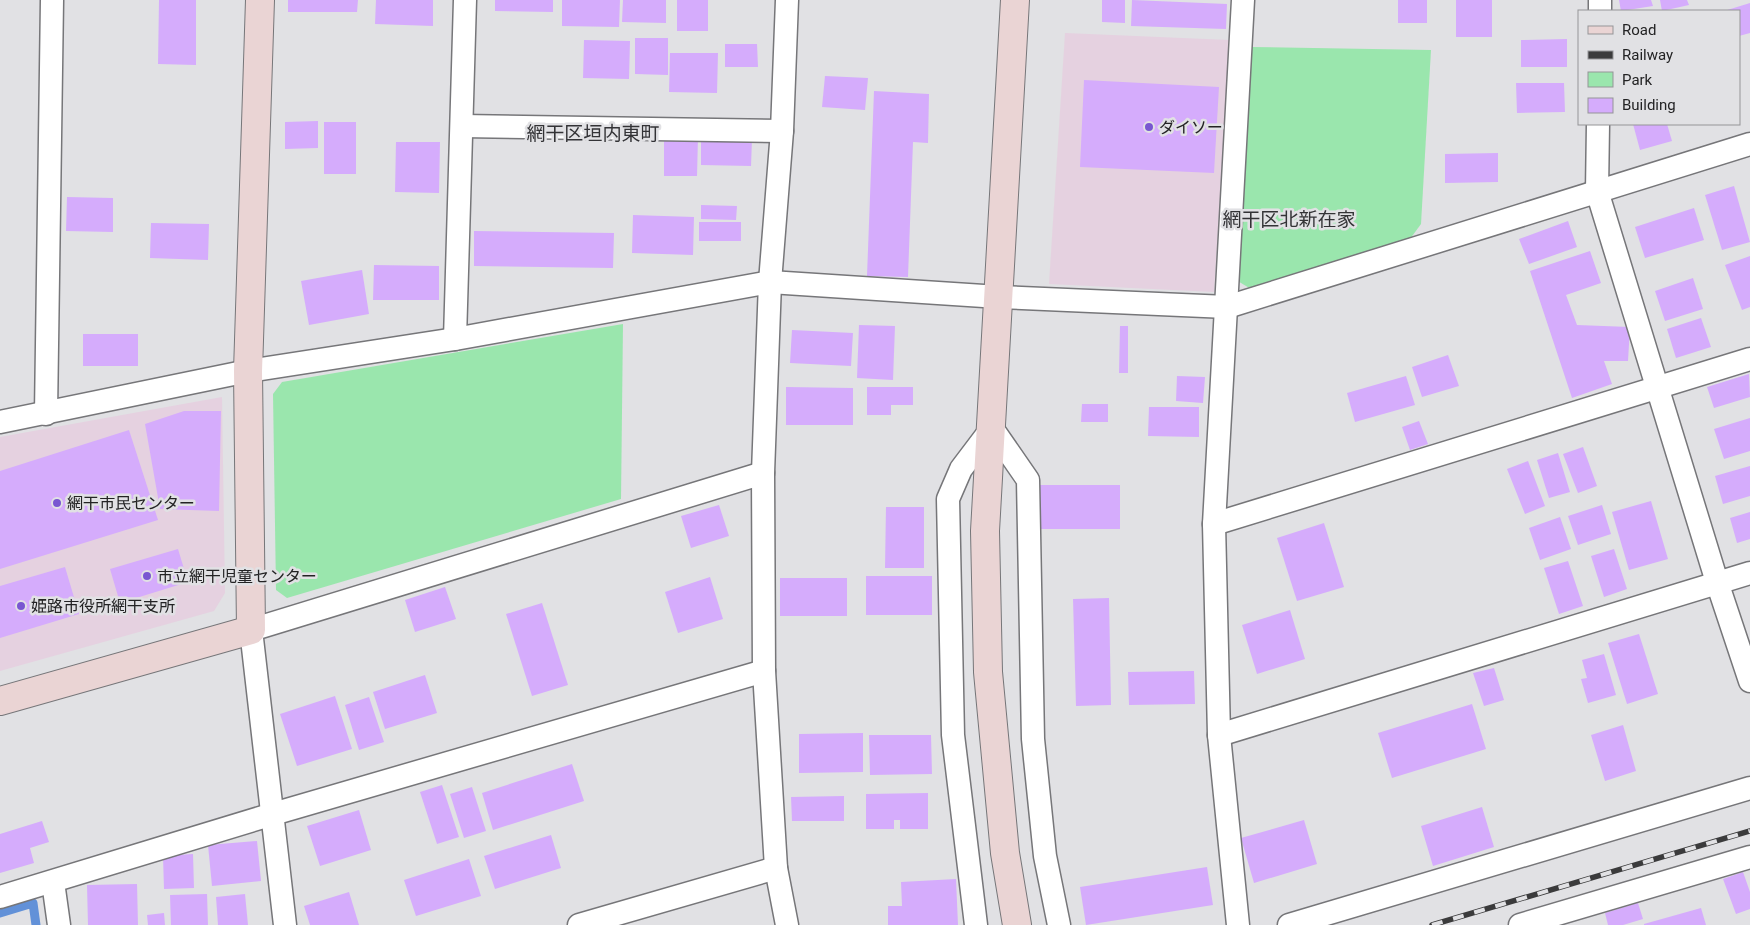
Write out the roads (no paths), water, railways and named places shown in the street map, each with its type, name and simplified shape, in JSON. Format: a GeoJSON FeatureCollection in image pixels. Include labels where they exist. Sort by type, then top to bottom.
{"type":"FeatureCollection","features":[{"type":"Feature","properties":{"kind":"street"},"geometry":{"type":"LineString","coordinates":[[46,414],[52,0]]}},
{"type":"Feature","properties":{"kind":"street"},"geometry":{"type":"LineString","coordinates":[[260,0],[248,371],[252,630],[285,925]]}},
{"type":"Feature","properties":{"kind":"street"},"geometry":{"type":"LineString","coordinates":[[455,338],[466,0]]}},
{"type":"Feature","properties":{"kind":"street"},"geometry":{"type":"LineString","coordinates":[[787,0],[782,131],[770,282],[763,472],[764,671],[776,868],[788,925]]}},
{"type":"Feature","properties":{"kind":"street"},"geometry":{"type":"LineString","coordinates":[[1015,0],[985,531],[988,672],[1005,853],[1017,925]]}},
{"type":"Feature","properties":{"kind":"street"},"geometry":{"type":"LineString","coordinates":[[1238,925],[1219,736],[1214,524],[1243,0]]}},
{"type":"Feature","properties":{"kind":"street"},"geometry":{"type":"LineString","coordinates":[[1598,125],[1598,192],[1717,582],[1750,681]]}},
{"type":"Feature","properties":{"kind":"street"},"geometry":{"type":"LineString","coordinates":[[462,126],[782,131]]}},
{"type":"Feature","properties":{"kind":"street"},"geometry":{"type":"LineString","coordinates":[[0,422],[248,371],[455,338],[770,282],[999,297],[1227,307],[1750,144]]}},
{"type":"Feature","properties":{"kind":"street"},"geometry":{"type":"LineString","coordinates":[[1214,524],[1750,359]]}},
{"type":"Feature","properties":{"kind":"street"},"geometry":{"type":"LineString","coordinates":[[976,925],[953,736],[948,499],[961,469],[992,428]]}},
{"type":"Feature","properties":{"kind":"street"},"geometry":{"type":"LineString","coordinates":[[992,428],[1028,480],[1032,739],[1045,856],[1059,925]]}},
{"type":"Feature","properties":{"kind":"street"},"geometry":{"type":"LineString","coordinates":[[0,701],[252,630],[763,472]]}},
{"type":"Feature","properties":{"kind":"street"},"geometry":{"type":"LineString","coordinates":[[1219,736],[1750,573]]}},
{"type":"Feature","properties":{"kind":"street"},"geometry":{"type":"LineString","coordinates":[[0,897],[273,814],[764,671]]}},
{"type":"Feature","properties":{"kind":"street"},"geometry":{"type":"LineString","coordinates":[[1289,925],[1750,788]]}},
{"type":"Feature","properties":{"kind":"street"},"geometry":{"type":"LineString","coordinates":[[1520,925],[1585,915],[1750,857]]}},
{"type":"Feature","properties":{"kind":"street"},"geometry":{"type":"LineString","coordinates":[[579,925],[776,868]]}},
{"type":"Feature","properties":{"kind":"street"},"geometry":{"type":"LineString","coordinates":[[53,882],[58,925]]}},
{"type":"Feature","properties":{"kind":"waterway"},"geometry":{"type":"LineString","coordinates":[[0,913],[33,903],[36,925]]}},
{"type":"Feature","properties":{"kind":"railway"},"geometry":{"type":"LineString","coordinates":[[1432,925],[1750,831]]}},
{"type":"Feature","properties":{"kind":"place","name":"ダイソー"},"geometry":{"type":"Point","coordinates":[1149,127]}},
{"type":"Feature","properties":{"kind":"place","name":"網干市民センター"},"geometry":{"type":"Point","coordinates":[57,503]}},
{"type":"Feature","properties":{"kind":"place","name":"市立網干児童センター"},"geometry":{"type":"Point","coordinates":[147,576]}},
{"type":"Feature","properties":{"kind":"place","name":"姫路市役所網干支所"},"geometry":{"type":"Point","coordinates":[21,606]}},
{"type":"Feature","properties":{"kind":"district","name":"網干区垣内東町"},"geometry":{"type":"Point","coordinates":[593,133]}},
{"type":"Feature","properties":{"kind":"district","name":"網干区北新在家"},"geometry":{"type":"Point","coordinates":[1289,219]}}]}
